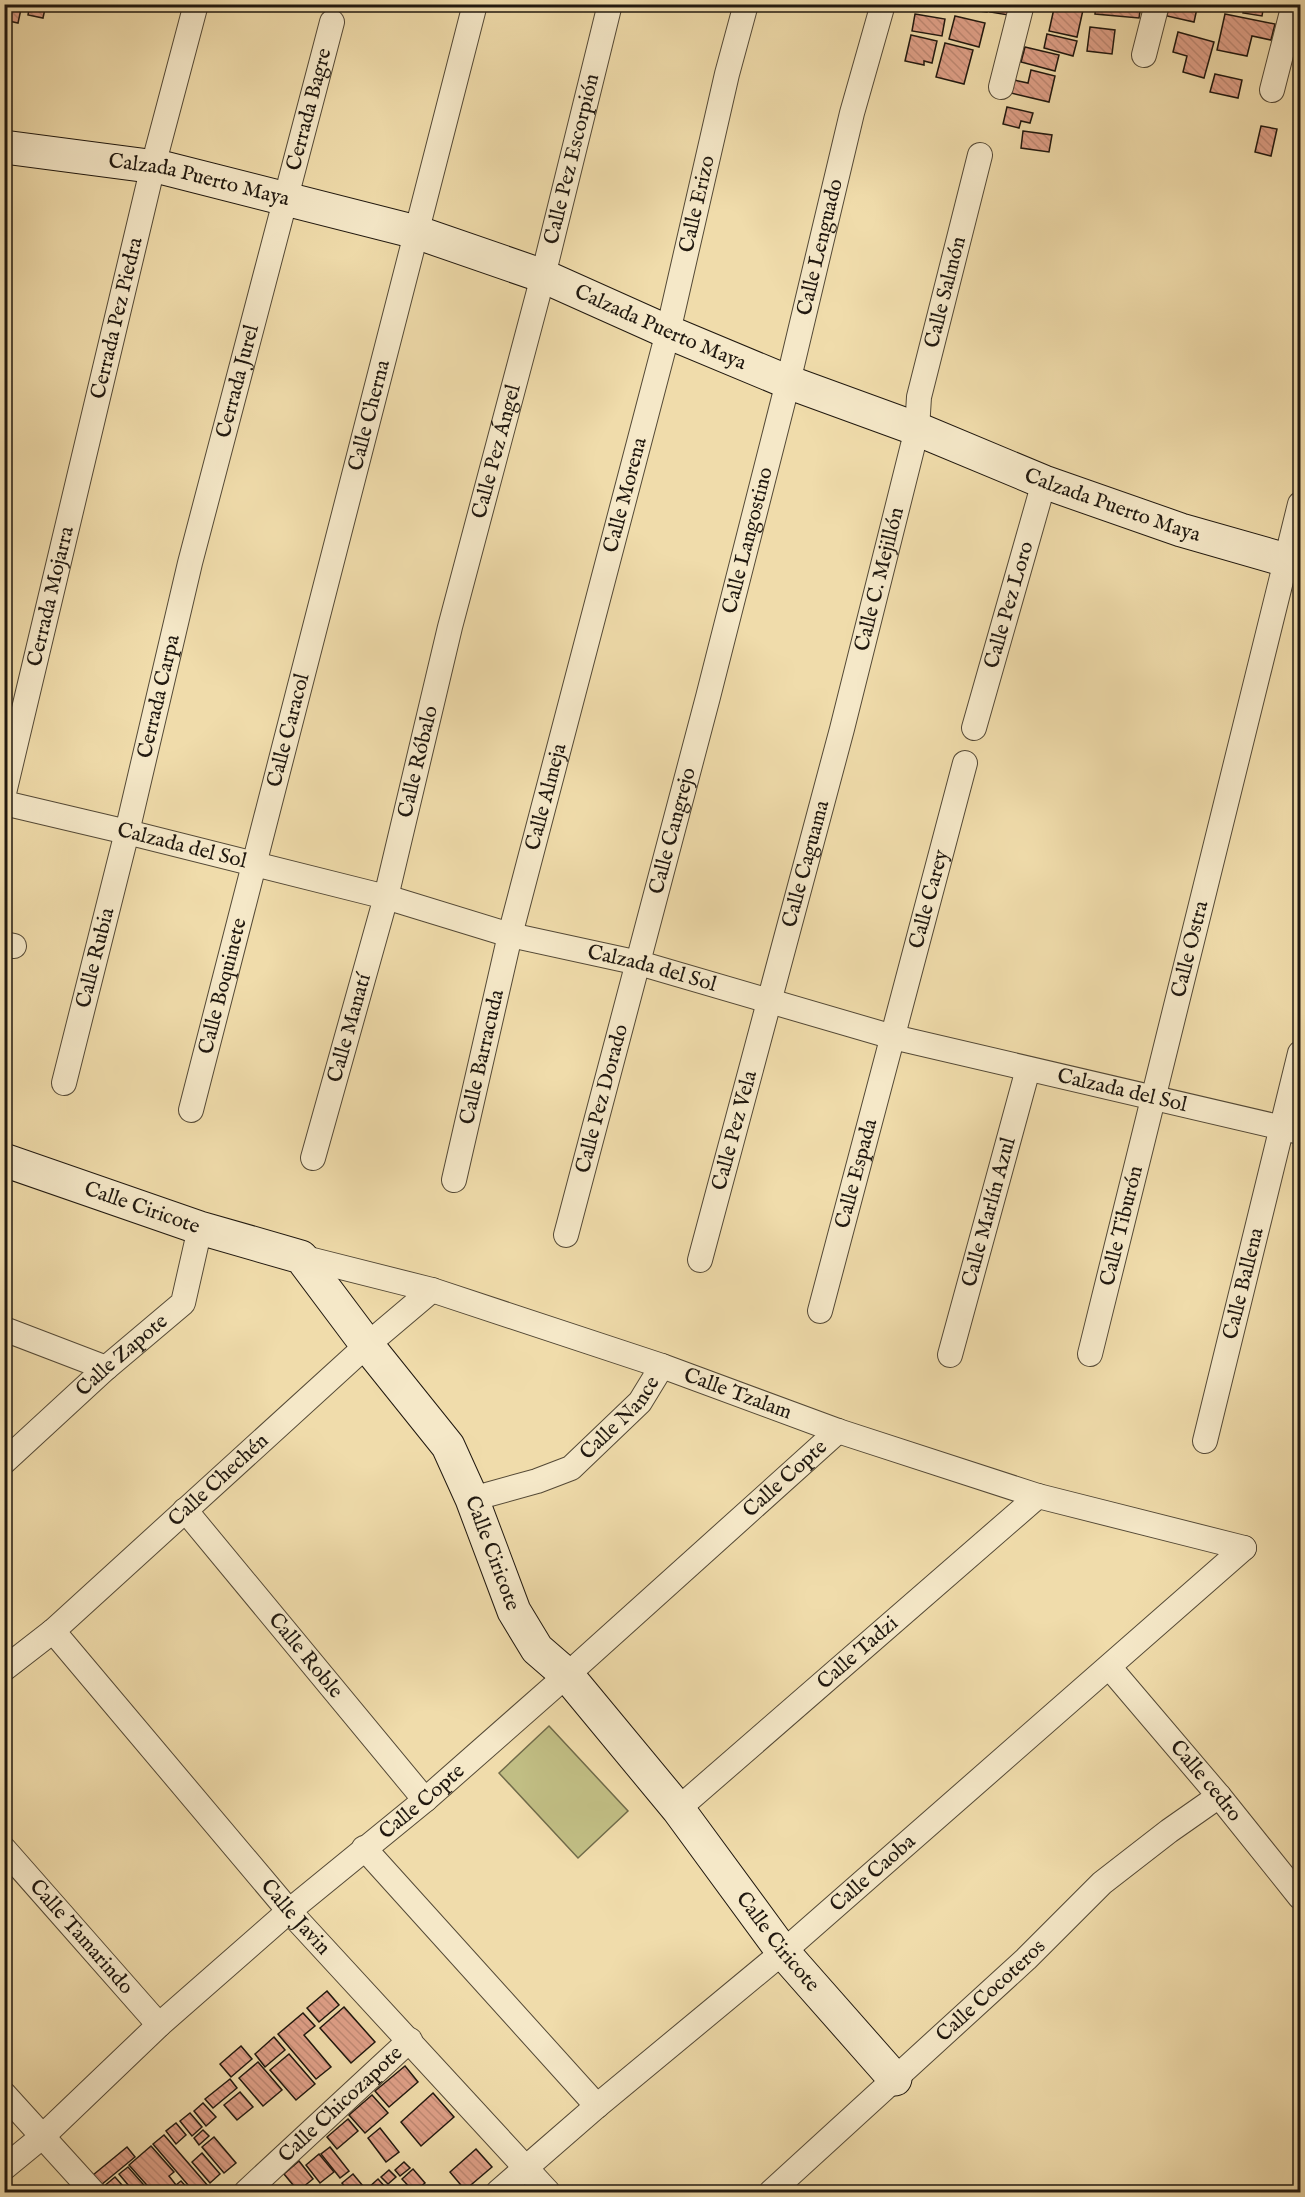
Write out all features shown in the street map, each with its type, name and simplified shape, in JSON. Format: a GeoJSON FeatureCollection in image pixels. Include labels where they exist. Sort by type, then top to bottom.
{"type":"FeatureCollection","features":[{"type":"Feature","properties":{"kind":"street","name":"Cerrada Pez Piedra"},"geometry":{"type":"LineString","coordinates":[[80,470],[153,166],[196,4]]}},
{"type":"Feature","properties":{"kind":"street","name":"Calle Cherna"},"geometry":{"type":"LineString","coordinates":[[322,597],[475,4]]}},
{"type":"Feature","properties":{"kind":"street","name":"Calle Pez Escorpión"},"geometry":{"type":"LineString","coordinates":[[543,276],[610,4]]}},
{"type":"Feature","properties":{"kind":"street","name":"Calle Erizo"},"geometry":{"type":"LineString","coordinates":[[668,332],[727,74],[746,4]]}},
{"type":"Feature","properties":{"kind":"street","name":"Calle Lenguado"},"geometry":{"type":"LineString","coordinates":[[788,382],[852,113],[883,4]]}},
{"type":"Feature","properties":{"kind":"street"},"geometry":{"type":"LineString","coordinates":[[1001,87],[1022,4]]}},
{"type":"Feature","properties":{"kind":"street"},"geometry":{"type":"LineString","coordinates":[[1144,55],[1157,4]]}},
{"type":"Feature","properties":{"kind":"street"},"geometry":{"type":"LineString","coordinates":[[1272,90],[1294,4]]}},
{"type":"Feature","properties":{"kind":"street","name":"Cerrada Bagre"},"geometry":{"type":"LineString","coordinates":[[285,198],[332,22]]}},
{"type":"Feature","properties":{"kind":"street","name":"Calzada Puerto Maya"},"geometry":{"type":"LineString","coordinates":[[4,147],[153,166],[416,232],[543,276],[788,382],[917,429],[1044,482],[1181,530],[1293,561]]}},
{"type":"Feature","properties":{"kind":"street","name":"Calle Salmón"},"geometry":{"type":"LineString","coordinates":[[917,429],[919,397],[980,154]]}},
{"type":"Feature","properties":{"kind":"street","name":"Cerrada Jurel"},"geometry":{"type":"LineString","coordinates":[[190,563],[285,198]]}},
{"type":"Feature","properties":{"kind":"street","name":"Calle Pez Ángel"},"geometry":{"type":"LineString","coordinates":[[450,627],[543,276]]}},
{"type":"Feature","properties":{"kind":"street","name":"Calle Morena"},"geometry":{"type":"LineString","coordinates":[[582,658],[668,332]]}},
{"type":"Feature","properties":{"kind":"street","name":"Calle Langostino"},"geometry":{"type":"LineString","coordinates":[[708,697],[788,382]]}},
{"type":"Feature","properties":{"kind":"street","name":"Calle C. Mejillón"},"geometry":{"type":"LineString","coordinates":[[842,729],[917,429]]}},
{"type":"Feature","properties":{"kind":"street","name":"Cerrada Mojarra"},"geometry":{"type":"LineString","coordinates":[[4,793],[80,470]]}},
{"type":"Feature","properties":{"kind":"street","name":"Calle Pez Loro"},"geometry":{"type":"LineString","coordinates":[[974,728],[1044,482]]}},
{"type":"Feature","properties":{"kind":"street","name":"Calle Ostra"},"geometry":{"type":"LineString","coordinates":[[1154,1099],[1227,800],[1293,561],[1300,504]]}},
{"type":"Feature","properties":{"kind":"street","name":"Cerrada Carpa"},"geometry":{"type":"LineString","coordinates":[[127,832],[190,563]]}},
{"type":"Feature","properties":{"kind":"street","name":"Calle Caracol"},"geometry":{"type":"LineString","coordinates":[[254,865],[322,597]]}},
{"type":"Feature","properties":{"kind":"street","name":"Calle Róbalo"},"geometry":{"type":"LineString","coordinates":[[386,897],[450,627]]}},
{"type":"Feature","properties":{"kind":"street","name":"Calle Almeja"},"geometry":{"type":"LineString","coordinates":[[510,935],[582,658]]}},
{"type":"Feature","properties":{"kind":"street","name":"Calle Cangrejo"},"geometry":{"type":"LineString","coordinates":[[639,963],[708,697]]}},
{"type":"Feature","properties":{"kind":"street","name":"Calle Caguama"},"geometry":{"type":"LineString","coordinates":[[769,1001],[842,729]]}},
{"type":"Feature","properties":{"kind":"street","name":"Calle Carey"},"geometry":{"type":"LineString","coordinates":[[893,1036],[965,763]]}},
{"type":"Feature","properties":{"kind":"street","name":"Calzada del Sol"},"geometry":{"type":"LineString","coordinates":[[4,804],[127,832],[386,897],[510,935],[639,963],[893,1036],[1291,1130]]}},
{"type":"Feature","properties":{"kind":"street","name":"Calle Rubia"},"geometry":{"type":"LineString","coordinates":[[64,1083],[127,832]]}},
{"type":"Feature","properties":{"kind":"street","name":"Calle Boquinete"},"geometry":{"type":"LineString","coordinates":[[191,1110],[254,865]]}},
{"type":"Feature","properties":{"kind":"street","name":"Calle Manatí"},"geometry":{"type":"LineString","coordinates":[[313,1158],[386,897]]}},
{"type":"Feature","properties":{"kind":"street","name":"Calle Barracuda"},"geometry":{"type":"LineString","coordinates":[[454,1180],[510,935]]}},
{"type":"Feature","properties":{"kind":"street","name":"Calle Pez Dorado"},"geometry":{"type":"LineString","coordinates":[[566,1235],[639,963]]}},
{"type":"Feature","properties":{"kind":"street","name":"Calle Pez Vela"},"geometry":{"type":"LineString","coordinates":[[700,1260],[769,1001]]}},
{"type":"Feature","properties":{"kind":"street","name":"Calle Espada"},"geometry":{"type":"LineString","coordinates":[[820,1311],[893,1036]]}},
{"type":"Feature","properties":{"kind":"street","name":"Calle Ballena"},"geometry":{"type":"LineString","coordinates":[[1204,1441],[1291,1130],[1300,1053]]}},
{"type":"Feature","properties":{"kind":"street","name":"Calle Marlín Azul"},"geometry":{"type":"LineString","coordinates":[[950,1355],[1028,1069]]}},
{"type":"Feature","properties":{"kind":"street","name":"Calle Tiburón"},"geometry":{"type":"LineString","coordinates":[[1090,1354],[1154,1099]]}},
{"type":"Feature","properties":{"kind":"street","name":"Calle Ciricote"},"geometry":{"type":"LineString","coordinates":[[4,1160],[200,1228],[301,1257],[366,1345],[448,1446],[472,1499],[514,1611],[537,1649],[567,1676],[678,1809],[783,1952],[895,2079]]}},
{"type":"Feature","properties":{"kind":"street","name":"Calle Zapote"},"geometry":{"type":"LineString","coordinates":[[9,1453],[183,1303],[200,1228]]}},
{"type":"Feature","properties":{"kind":"street","name":"Calle Tzalam"},"geometry":{"type":"LineString","coordinates":[[301,1257],[432,1290],[662,1366],[838,1431],[1038,1496],[1244,1548]]}},
{"type":"Feature","properties":{"kind":"street","name":"Calle Chechén"},"geometry":{"type":"LineString","coordinates":[[4,1669],[53,1631],[366,1345],[432,1290]]}},
{"type":"Feature","properties":{"kind":"street"},"geometry":{"type":"LineString","coordinates":[[4,1329],[106,1368]]}},
{"type":"Feature","properties":{"kind":"street","name":"Calle Nance"},"geometry":{"type":"LineString","coordinates":[[472,1499],[537,1481],[572,1468],[640,1402],[662,1366]]}},
{"type":"Feature","properties":{"kind":"street","name":"Calle Copte"},"geometry":{"type":"LineString","coordinates":[[4,2168],[43,2136],[159,2025],[289,1911],[425,1800],[567,1676],[838,1431]]}},
{"type":"Feature","properties":{"kind":"street","name":"Calle Tadzi"},"geometry":{"type":"LineString","coordinates":[[678,1809],[1038,1496]]}},
{"type":"Feature","properties":{"kind":"street","name":"Calle Roble"},"geometry":{"type":"LineString","coordinates":[[185,1510],[425,1800]]}},
{"type":"Feature","properties":{"kind":"street","name":"Calle Caoba"},"geometry":{"type":"LineString","coordinates":[[498,2193],[597,2106],[783,1952],[1110,1668],[1244,1548]]}},
{"type":"Feature","properties":{"kind":"street","name":"Calle Javin"},"geometry":{"type":"LineString","coordinates":[[53,1631],[289,1911],[410,2040],[548,2193]]}},
{"type":"Feature","properties":{"kind":"street","name":"Calle cedro"},"geometry":{"type":"LineString","coordinates":[[1110,1668],[1219,1796],[1300,1897]]}},
{"type":"Feature","properties":{"kind":"street","name":"Calle Cocoteros"},"geometry":{"type":"LineString","coordinates":[[771,2193],[1026,1959],[1102,1883],[1219,1796]]}},
{"type":"Feature","properties":{"kind":"street"},"geometry":{"type":"LineString","coordinates":[[364,1848],[597,2106]]}},
{"type":"Feature","properties":{"kind":"street","name":"Calle Tamarindo"},"geometry":{"type":"LineString","coordinates":[[4,1849],[159,2025]]}},
{"type":"Feature","properties":{"kind":"street","name":"Calle Chicozapote"},"geometry":{"type":"LineString","coordinates":[[246,2193],[410,2040]]}},
{"type":"Feature","properties":{"kind":"street"},"geometry":{"type":"LineString","coordinates":[[4,2094],[93,2193]]}},
{"type":"Feature","properties":{"kind":"shaded area"},"geometry":{"type":"Polygon","coordinates":[[[549,1726],[628,1811],[578,1858],[499,1773],[549,1726]]]}},
{"type":"Feature","properties":{"kind":"building"},"geometry":{"type":"Polygon","coordinates":[[[30,4],[46,4],[43,18],[28,15],[30,4]]]}},
{"type":"Feature","properties":{"kind":"building"},"geometry":{"type":"Polygon","coordinates":[[[917,4],[947,4],[946,10],[917,4]]]}},
{"type":"Feature","properties":{"kind":"building"},"geometry":{"type":"Polygon","coordinates":[[[963,4],[988,4],[987,12],[962,9],[963,4]]]}},
{"type":"Feature","properties":{"kind":"building"},"geometry":{"type":"Polygon","coordinates":[[[992,4],[1009,4],[1008,15],[990,12],[992,4]]]}},
{"type":"Feature","properties":{"kind":"building"},"geometry":{"type":"Polygon","coordinates":[[[1055,4],[1083,10],[1077,37],[1049,31],[1055,4]]]}},
{"type":"Feature","properties":{"kind":"building"},"geometry":{"type":"Polygon","coordinates":[[[1096,4],[1141,5],[1139,18],[1095,14],[1096,4]]]}},
{"type":"Feature","properties":{"kind":"building"},"geometry":{"type":"Polygon","coordinates":[[[1169,4],[1198,4],[1194,22],[1167,16],[1169,4]]]}},
{"type":"Feature","properties":{"kind":"building"},"geometry":{"type":"Polygon","coordinates":[[[1245,4],[1264,4],[1262,16],[1243,13],[1245,4]]]}},
{"type":"Feature","properties":{"kind":"building"},"geometry":{"type":"Polygon","coordinates":[[[7,6],[21,9],[18,23],[4,20],[7,6]]]}},
{"type":"Feature","properties":{"kind":"building"},"geometry":{"type":"Polygon","coordinates":[[[915,14],[945,19],[942,36],[912,31],[915,14]]]}},
{"type":"Feature","properties":{"kind":"building"},"geometry":{"type":"Polygon","coordinates":[[[1225,14],[1275,24],[1271,40],[1252,36],[1247,56],[1217,50],[1225,14]]]}},
{"type":"Feature","properties":{"kind":"building"},"geometry":{"type":"Polygon","coordinates":[[[955,16],[985,23],[979,47],[949,39],[955,16]]]}},
{"type":"Feature","properties":{"kind":"building"},"geometry":{"type":"Polygon","coordinates":[[[1090,27],[1115,30],[1112,54],[1087,51],[1090,27]]]}},
{"type":"Feature","properties":{"kind":"building"},"geometry":{"type":"Polygon","coordinates":[[[1178,32],[1214,42],[1204,78],[1183,72],[1187,56],[1173,52],[1178,32]]]}},
{"type":"Feature","properties":{"kind":"building"},"geometry":{"type":"Polygon","coordinates":[[[1047,34],[1077,41],[1073,56],[1044,48],[1047,34]]]}},
{"type":"Feature","properties":{"kind":"building"},"geometry":{"type":"Polygon","coordinates":[[[911,35],[937,41],[932,63],[924,61],[924,65],[905,61],[911,35]]]}},
{"type":"Feature","properties":{"kind":"building"},"geometry":{"type":"Polygon","coordinates":[[[945,43],[973,50],[964,84],[936,77],[945,43]]]}},
{"type":"Feature","properties":{"kind":"building"},"geometry":{"type":"Polygon","coordinates":[[[1025,47],[1059,55],[1055,71],[1021,62],[1025,47]]]}},
{"type":"Feature","properties":{"kind":"building"},"geometry":{"type":"Polygon","coordinates":[[[1031,70],[1055,76],[1049,102],[1011,93],[1014,80],[1028,83],[1031,70]]]}},
{"type":"Feature","properties":{"kind":"building"},"geometry":{"type":"Polygon","coordinates":[[[1215,74],[1242,80],[1238,98],[1210,92],[1215,74]]]}},
{"type":"Feature","properties":{"kind":"building"},"geometry":{"type":"Polygon","coordinates":[[[1007,107],[1033,113],[1030,123],[1021,121],[1019,128],[1003,124],[1007,107]]]}},
{"type":"Feature","properties":{"kind":"building"},"geometry":{"type":"Polygon","coordinates":[[[1261,126],[1277,129],[1271,156],[1255,152],[1261,126]]]}},
{"type":"Feature","properties":{"kind":"building"},"geometry":{"type":"Polygon","coordinates":[[[1023,131],[1052,135],[1049,152],[1021,148],[1023,131]]]}},
{"type":"Feature","properties":{"kind":"building"},"geometry":{"type":"Polygon","coordinates":[[[327,1991],[339,2005],[319,2022],[307,2008],[327,1991]]]}},
{"type":"Feature","properties":{"kind":"building"},"geometry":{"type":"Polygon","coordinates":[[[344,2007],[375,2042],[351,2063],[320,2028],[344,2007]]]}},
{"type":"Feature","properties":{"kind":"building"},"geometry":{"type":"Polygon","coordinates":[[[303,2013],[315,2026],[304,2035],[331,2067],[316,2079],[278,2034],[303,2013]]]}},
{"type":"Feature","properties":{"kind":"building"},"geometry":{"type":"Polygon","coordinates":[[[274,2037],[285,2050],[265,2067],[255,2054],[274,2037]]]}},
{"type":"Feature","properties":{"kind":"building"},"geometry":{"type":"Polygon","coordinates":[[[241,2046],[252,2059],[231,2077],[220,2064],[241,2046]]]}},
{"type":"Feature","properties":{"kind":"building"},"geometry":{"type":"Polygon","coordinates":[[[289,2054],[315,2084],[296,2100],[270,2070],[289,2054]]]}},
{"type":"Feature","properties":{"kind":"building"},"geometry":{"type":"Polygon","coordinates":[[[258,2062],[282,2090],[263,2106],[239,2078],[258,2062]]]}},
{"type":"Feature","properties":{"kind":"building"},"geometry":{"type":"Polygon","coordinates":[[[405,2066],[418,2082],[389,2107],[375,2091],[405,2066]]]}},
{"type":"Feature","properties":{"kind":"building"},"geometry":{"type":"Polygon","coordinates":[[[230,2079],[237,2088],[213,2108],[205,2099],[230,2079]]]}},
{"type":"Feature","properties":{"kind":"building"},"geometry":{"type":"Polygon","coordinates":[[[240,2092],[253,2107],[237,2120],[224,2105],[240,2092]]]}},
{"type":"Feature","properties":{"kind":"building"},"geometry":{"type":"Polygon","coordinates":[[[433,2093],[454,2117],[421,2146],[401,2122],[433,2093]]]}},
{"type":"Feature","properties":{"kind":"building"},"geometry":{"type":"Polygon","coordinates":[[[372,2095],[388,2113],[365,2133],[349,2115],[372,2095]]]}},
{"type":"Feature","properties":{"kind":"building"},"geometry":{"type":"Polygon","coordinates":[[[203,2103],[216,2117],[206,2126],[194,2111],[203,2103]]]}},
{"type":"Feature","properties":{"kind":"building"},"geometry":{"type":"Polygon","coordinates":[[[190,2113],[202,2127],[192,2136],[180,2121],[190,2113]]]}},
{"type":"Feature","properties":{"kind":"building"},"geometry":{"type":"Polygon","coordinates":[[[348,2119],[358,2131],[337,2149],[327,2137],[348,2119]]]}},
{"type":"Feature","properties":{"kind":"building"},"geometry":{"type":"Polygon","coordinates":[[[176,2123],[186,2135],[176,2144],[166,2131],[176,2123]]]}},
{"type":"Feature","properties":{"kind":"building"},"geometry":{"type":"Polygon","coordinates":[[[380,2128],[399,2152],[386,2162],[368,2138],[380,2128]]]}},
{"type":"Feature","properties":{"kind":"building"},"geometry":{"type":"Polygon","coordinates":[[[203,2130],[209,2136],[199,2145],[194,2138],[203,2130]]]}},
{"type":"Feature","properties":{"kind":"building"},"geometry":{"type":"Polygon","coordinates":[[[164,2135],[208,2186],[201,2192],[194,2192],[153,2144],[164,2135]]]}},
{"type":"Feature","properties":{"kind":"building"},"geometry":{"type":"Polygon","coordinates":[[[214,2137],[236,2163],[224,2173],[202,2147],[214,2137]]]}},
{"type":"Feature","properties":{"kind":"building"},"geometry":{"type":"Polygon","coordinates":[[[151,2146],[174,2172],[169,2176],[176,2185],[181,2181],[191,2192],[153,2192],[129,2165],[151,2146]]]}},
{"type":"Feature","properties":{"kind":"building"},"geometry":{"type":"Polygon","coordinates":[[[127,2147],[135,2157],[101,2185],[93,2175],[127,2147]]]}},
{"type":"Feature","properties":{"kind":"building"},"geometry":{"type":"Polygon","coordinates":[[[330,2147],[349,2171],[340,2178],[321,2154],[330,2147]]]}},
{"type":"Feature","properties":{"kind":"building"},"geometry":{"type":"Polygon","coordinates":[[[476,2149],[492,2167],[465,2190],[450,2172],[476,2149]]]}},
{"type":"Feature","properties":{"kind":"building"},"geometry":{"type":"Polygon","coordinates":[[[202,2153],[220,2174],[210,2183],[192,2162],[202,2153]]]}},
{"type":"Feature","properties":{"kind":"building"},"geometry":{"type":"Polygon","coordinates":[[[319,2154],[334,2172],[320,2183],[306,2165],[319,2154]]]}},
{"type":"Feature","properties":{"kind":"building"},"geometry":{"type":"Polygon","coordinates":[[[299,2161],[313,2179],[298,2191],[284,2174],[299,2161]]]}},
{"type":"Feature","properties":{"kind":"building"},"geometry":{"type":"Polygon","coordinates":[[[404,2162],[410,2168],[400,2176],[395,2170],[404,2162]]]}},
{"type":"Feature","properties":{"kind":"building"},"geometry":{"type":"Polygon","coordinates":[[[128,2167],[150,2192],[134,2192],[119,2174],[128,2167]]]}},
{"type":"Feature","properties":{"kind":"building"},"geometry":{"type":"Polygon","coordinates":[[[413,2169],[425,2183],[414,2192],[402,2179],[413,2169]]]}},
{"type":"Feature","properties":{"kind":"building"},"geometry":{"type":"Polygon","coordinates":[[[389,2170],[396,2177],[388,2184],[381,2177],[389,2170]]]}},
{"type":"Feature","properties":{"kind":"building"},"geometry":{"type":"Polygon","coordinates":[[[353,2174],[368,2192],[349,2192],[342,2183],[353,2174]]]}},
{"type":"Feature","properties":{"kind":"building"},"geometry":{"type":"Polygon","coordinates":[[[115,2177],[128,2192],[107,2192],[103,2187],[115,2177]]]}},
{"type":"Feature","properties":{"kind":"building"},"geometry":{"type":"Polygon","coordinates":[[[378,2179],[387,2189],[384,2192],[371,2192],[368,2188],[378,2179]]]}}]}
